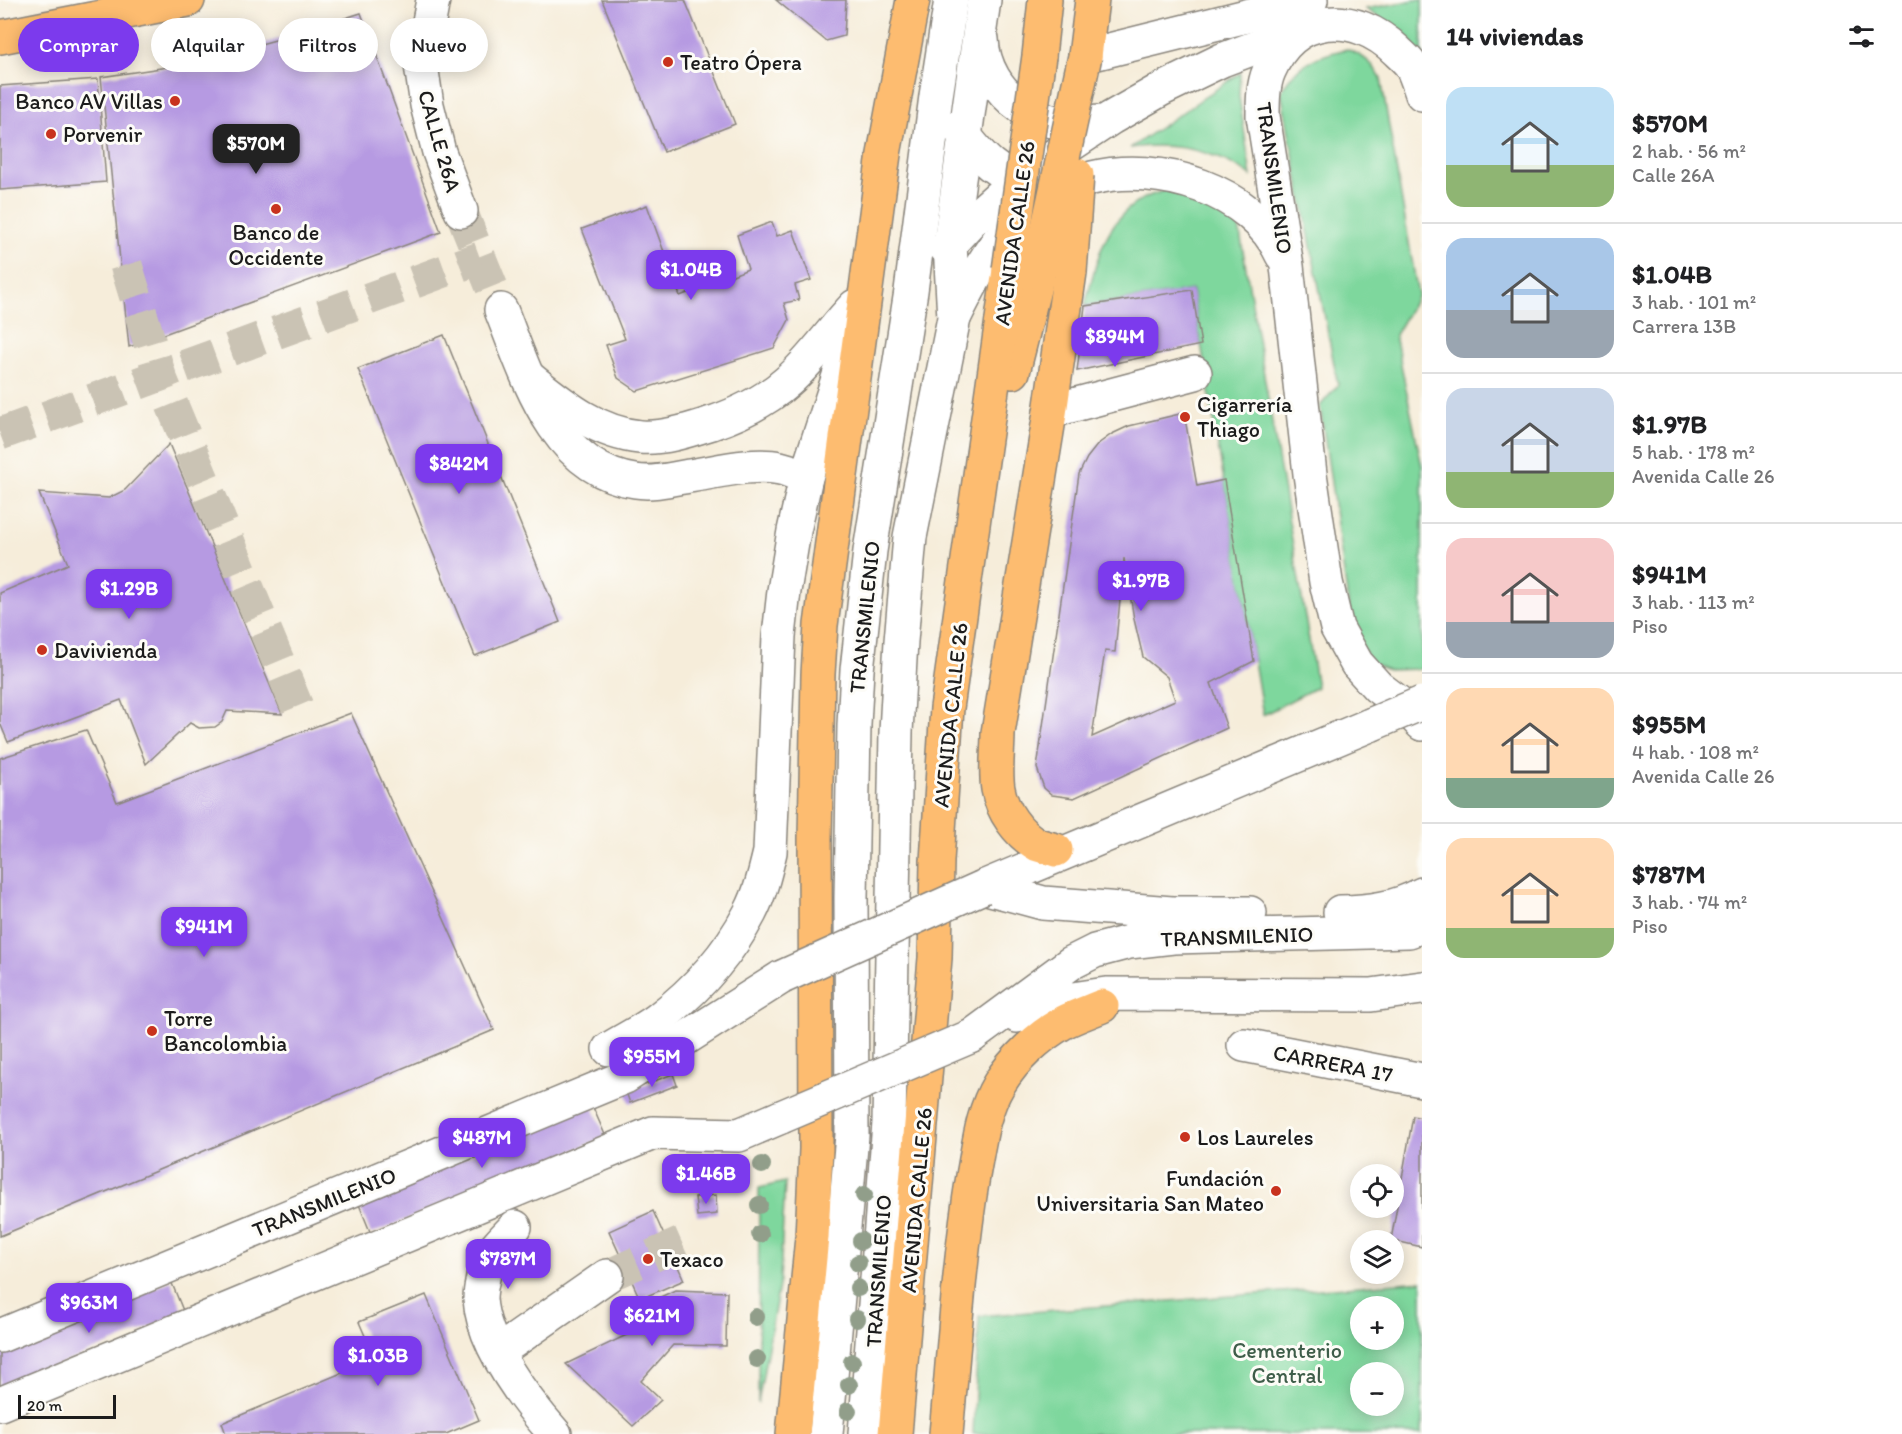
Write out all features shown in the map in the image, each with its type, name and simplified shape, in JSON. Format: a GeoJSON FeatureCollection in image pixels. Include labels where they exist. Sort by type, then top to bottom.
{"type":"FeatureCollection","features":[{"type":"Feature","properties":{"kind":"main road"},"geometry":{"type":"LineString","coordinates":[[0,37],[188,0]]}},
{"type":"Feature","properties":{"kind":"main road"},"geometry":{"type":"LineString","coordinates":[[792,1425],[812,1237],[816,1149],[815,838],[821,625],[884,154],[897,0]]}},
{"type":"Feature","properties":{"kind":"main road"},"geometry":{"type":"LineString","coordinates":[[884,154],[913,0]]}},
{"type":"Feature","properties":{"kind":"main road","name":"AVENIDA CALLE 26"},"geometry":{"type":"LineString","coordinates":[[895,1434],[935,958],[937,861],[947,708],[971,534],[1039,272],[1039,56],[1045,0]]}},
{"type":"Feature","properties":{"kind":"main road"},"geometry":{"type":"LineString","coordinates":[[1056,850],[1039,845],[1026,836],[1012,821],[999,791],[997,780],[998,733],[1050,413],[1039,272],[1085,56],[1092,0]]}},
{"type":"Feature","properties":{"kind":"main road"},"geometry":{"type":"LineString","coordinates":[[946,1434],[967,1216],[988,1106],[1000,1083],[1036,1040],[1065,1022],[1102,1006]]}},
{"type":"Feature","properties":{"kind":"street","name":"CALLE 26A"},"geometry":{"type":"LineString","coordinates":[[433,0],[421,65],[427,105],[439,152],[461,211]]}},
{"type":"Feature","properties":{"kind":"street","name":"TRANSMILENIO"},"geometry":{"type":"LineString","coordinates":[[826,1434],[852,1135],[851,898],[857,670],[870,551],[911,291],[951,0]]}},
{"type":"Feature","properties":{"kind":"street"},"geometry":{"type":"LineString","coordinates":[[983,10],[983,48],[992,74],[1008,97],[1030,113],[1056,123],[1084,125],[1111,118]]}},
{"type":"Feature","properties":{"kind":"street"},"geometry":{"type":"LineString","coordinates":[[966,137],[983,10]]}},
{"type":"Feature","properties":{"kind":"street","name":"TRANSMILENIO"},"geometry":{"type":"LineString","coordinates":[[1306,15],[1269,72],[1263,92],[1263,116],[1287,266],[1310,474],[1326,582],[1337,628],[1357,664],[1378,687],[1418,710]]}},
{"type":"Feature","properties":{"kind":"street"},"geometry":{"type":"LineString","coordinates":[[1085,56],[1306,15],[1325,23],[1349,23],[1385,39],[1410,64],[1422,94]]}},
{"type":"Feature","properties":{"kind":"street"},"geometry":{"type":"LineString","coordinates":[[911,291],[970,222],[1016,181],[1111,118],[1160,90],[1306,15]]}},
{"type":"Feature","properties":{"kind":"street","name":"TRANSMILENIO"},"geometry":{"type":"LineString","coordinates":[[936,96],[987,163],[1016,181],[1037,186],[1059,187],[1121,173],[1151,173],[1180,178],[1207,188],[1233,202],[1256,220],[1276,241],[1287,266]]}},
{"type":"Feature","properties":{"kind":"street","name":"TRANSMILENIO"},"geometry":{"type":"LineString","coordinates":[[865,1434],[889,1123],[896,732],[902,630],[910,537],[954,318],[950,244],[966,137]]}},
{"type":"Feature","properties":{"kind":"street","name":"TRANSMILENIO"},"geometry":{"type":"LineString","coordinates":[[954,318],[982,263],[1018,218],[1078,183]]}},
{"type":"Feature","properties":{"kind":"street"},"geometry":{"type":"LineString","coordinates":[[528,377],[575,413],[604,428],[641,437],[683,433],[734,415],[780,389],[816,353],[865,295]]}},
{"type":"Feature","properties":{"kind":"street"},"geometry":{"type":"LineString","coordinates":[[609,1049],[655,1022],[677,1004],[716,965],[751,912],[762,884],[770,852],[780,624],[794,531],[806,477],[865,295]]}},
{"type":"Feature","properties":{"kind":"street"},"geometry":{"type":"LineString","coordinates":[[501,310],[528,377],[549,419],[564,440],[587,460],[606,472],[642,482],[756,467],[778,467],[806,477]]}},
{"type":"Feature","properties":{"kind":"street"},"geometry":{"type":"LineString","coordinates":[[1050,413],[1195,374]]}},
{"type":"Feature","properties":{"kind":"street","name":"TRANSMILENIO"},"geometry":{"type":"LineString","coordinates":[[0,1335],[625,1077],[782,977],[983,887],[1370,725],[1418,710]]}},
{"type":"Feature","properties":{"kind":"street","name":"TRANSMILENIO"},"geometry":{"type":"LineString","coordinates":[[815,838],[851,1098]]}},
{"type":"Feature","properties":{"kind":"street","name":"TRANSMILENIO"},"geometry":{"type":"LineString","coordinates":[[983,887],[1043,903],[1173,913],[1368,912],[1406,903],[1422,894]]}},
{"type":"Feature","properties":{"kind":"street","name":"TRANSMILENIO"},"geometry":{"type":"LineString","coordinates":[[972,1036],[1071,963],[1095,951],[1129,942],[1173,937],[1408,931],[1422,926]]}},
{"type":"Feature","properties":{"kind":"street","name":"TRANSMILENIO"},"geometry":{"type":"LineString","coordinates":[[0,1404],[653,1133],[739,1135],[1046,1003],[1106,994],[1371,995],[1422,988]]}},
{"type":"Feature","properties":{"kind":"street","name":"CARRERA 17"},"geometry":{"type":"LineString","coordinates":[[1244,1045],[1422,1080]]}},
{"type":"Feature","properties":{"kind":"street"},"geometry":{"type":"LineString","coordinates":[[515,1227],[487,1262],[480,1298],[489,1335],[498,1352],[535,1411],[555,1434]]}},
{"type":"Feature","properties":{"kind":"street"},"geometry":{"type":"LineString","coordinates":[[498,1352],[607,1276]]}},
{"type":"Feature","properties":{"kind":"green space"},"geometry":{"type":"Polygon","coordinates":[[[1422,0],[1422,60],[1404,37],[1366,9],[1422,0]]]}},
{"type":"Feature","properties":{"kind":"green space"},"geometry":{"type":"Polygon","coordinates":[[[1347,49],[1367,61],[1381,79],[1418,295],[1395,335],[1422,467],[1422,669],[1388,670],[1371,663],[1352,629],[1320,406],[1338,385],[1281,92],[1293,74],[1308,62],[1347,49]]]}},
{"type":"Feature","properties":{"kind":"green space"},"geometry":{"type":"Polygon","coordinates":[[[1240,73],[1239,96],[1251,176],[1223,160],[1194,150],[1162,146],[1130,148],[1240,73]]]}},
{"type":"Feature","properties":{"kind":"green space"},"geometry":{"type":"Polygon","coordinates":[[[1168,190],[1185,190],[1238,221],[1317,687],[1263,715],[1192,290],[1085,306],[1101,250],[1118,219],[1131,206],[1147,197],[1168,190]]]}},
{"type":"Feature","properties":{"kind":"green space"},"geometry":{"type":"Polygon","coordinates":[[[785,1182],[780,1280],[758,1403],[759,1188],[785,1182]]]}},
{"type":"Feature","properties":{"kind":"green space","name":"Cementerio Central"},"geometry":{"type":"Polygon","coordinates":[[[1422,1281],[1422,1434],[973,1434],[979,1316],[1422,1281]]]}},
{"type":"Feature","properties":{"kind":"building","name":"Teatro Ópera"},"geometry":{"type":"Polygon","coordinates":[[[602,0],[685,0],[735,124],[664,152],[602,0]]]}},
{"type":"Feature","properties":{"kind":"building"},"geometry":{"type":"Polygon","coordinates":[[[776,0],[846,0],[844,36],[826,41],[776,0]]]}},
{"type":"Feature","properties":{"kind":"building"},"geometry":{"type":"Polygon","coordinates":[[[361,13],[363,18],[345,18],[361,13]]]}},
{"type":"Feature","properties":{"kind":"building"},"geometry":{"type":"Polygon","coordinates":[[[278,39],[278,72],[378,72],[378,60],[441,232],[129,347],[101,77],[151,70],[151,72],[266,72],[266,43],[278,39]]]}},
{"type":"Feature","properties":{"kind":"building","name":"Porvenir"},"geometry":{"type":"Polygon","coordinates":[[[98,79],[106,182],[0,190],[0,86],[98,79]]]}},
{"type":"Feature","properties":{"kind":"building"},"geometry":{"type":"Polygon","coordinates":[[[647,205],[680,296],[748,269],[737,235],[772,222],[777,236],[793,230],[811,280],[795,285],[799,300],[784,303],[789,320],[774,348],[637,391],[618,378],[606,345],[625,339],[582,229],[647,205]]]}},
{"type":"Feature","properties":{"kind":"building"},"geometry":{"type":"Polygon","coordinates":[[[1192,290],[1201,345],[1077,371],[1085,306],[1192,290]]]}},
{"type":"Feature","properties":{"kind":"building"},"geometry":{"type":"Polygon","coordinates":[[[444,335],[560,622],[475,656],[358,369],[444,335]]]}},
{"type":"Feature","properties":{"kind":"building"},"geometry":{"type":"Polygon","coordinates":[[[1184,413],[1197,486],[1224,480],[1254,661],[1211,683],[1227,728],[1074,798],[1052,795],[1044,788],[1037,768],[1079,474],[1087,458],[1098,444],[1129,426],[1184,413]],[[1124,558],[1115,652],[1105,651],[1092,737],[1175,700],[1167,677],[1143,657],[1124,558]]]}},
{"type":"Feature","properties":{"kind":"building"},"geometry":{"type":"Polygon","coordinates":[[[169,444],[282,714],[227,711],[222,722],[215,727],[199,728],[190,723],[146,764],[121,700],[8,742],[0,723],[0,593],[68,564],[39,493],[109,498],[125,490],[169,444]]]}},
{"type":"Feature","properties":{"kind":"building"},"geometry":{"type":"Polygon","coordinates":[[[351,713],[494,1030],[0,1236],[0,758],[86,730],[117,802],[351,713]]]}},
{"type":"Feature","properties":{"kind":"building"},"geometry":{"type":"Polygon","coordinates":[[[673,1074],[677,1085],[630,1103],[626,1092],[673,1074]]]}},
{"type":"Feature","properties":{"kind":"building"},"geometry":{"type":"Polygon","coordinates":[[[592,1105],[606,1137],[371,1234],[358,1202],[592,1105]]]}},
{"type":"Feature","properties":{"kind":"building"},"geometry":{"type":"Polygon","coordinates":[[[1413,1116],[1422,1118],[1422,1247],[1404,1243],[1404,1230],[1393,1230],[1395,1218],[1404,1218],[1404,1167],[1413,1116]]]}},
{"type":"Feature","properties":{"kind":"building"},"geometry":{"type":"Polygon","coordinates":[[[716,1195],[717,1214],[697,1216],[695,1197],[716,1195]]]}},
{"type":"Feature","properties":{"kind":"building","name":"Texaco"},"geometry":{"type":"Polygon","coordinates":[[[653,1211],[684,1280],[640,1299],[609,1231],[653,1211]]]}},
{"type":"Feature","properties":{"kind":"building"},"geometry":{"type":"Polygon","coordinates":[[[171,1281],[184,1313],[0,1389],[0,1352],[171,1281]]]}},
{"type":"Feature","properties":{"kind":"building"},"geometry":{"type":"Polygon","coordinates":[[[675,1290],[727,1292],[726,1346],[673,1345],[641,1381],[661,1400],[633,1426],[566,1364],[631,1333],[623,1315],[675,1290]]]}},
{"type":"Feature","properties":{"kind":"building"},"geometry":{"type":"Polygon","coordinates":[[[426,1295],[479,1420],[446,1434],[226,1434],[222,1423],[375,1359],[359,1322],[426,1295]]]}},
{"type":"Feature","properties":{"kind":"tunnel"},"geometry":{"type":"LineString","coordinates":[[461,211],[501,310]]}},
{"type":"Feature","properties":{"kind":"tunnel"},"geometry":{"type":"LineString","coordinates":[[0,434],[480,258]]}},
{"type":"Feature","properties":{"kind":"tunnel"},"geometry":{"type":"LineString","coordinates":[[126,265],[160,376],[298,709]]}},
{"type":"Feature","properties":{"kind":"tunnel"},"geometry":{"type":"LineString","coordinates":[[607,1276],[684,1242]]}},
{"type":"Feature","properties":{"kind":"place","name":"Teatro Ópera"},"geometry":{"type":"Point","coordinates":[668,62]}},
{"type":"Feature","properties":{"kind":"place","name":"Banco AV Villas"},"geometry":{"type":"Point","coordinates":[175,101]}},
{"type":"Feature","properties":{"kind":"place","name":"Porvenir"},"geometry":{"type":"Point","coordinates":[51,134]}},
{"type":"Feature","properties":{"kind":"place","name":"Banco de Occidente"},"geometry":{"type":"Point","coordinates":[276,209]}},
{"type":"Feature","properties":{"kind":"place","name":"Cigarrería Thiago"},"geometry":{"type":"Point","coordinates":[1185,417]}},
{"type":"Feature","properties":{"kind":"place","name":"Davivienda"},"geometry":{"type":"Point","coordinates":[42,650]}},
{"type":"Feature","properties":{"kind":"place","name":"Torre Bancolombia"},"geometry":{"type":"Point","coordinates":[152,1031]}},
{"type":"Feature","properties":{"kind":"place","name":"Los Laureles"},"geometry":{"type":"Point","coordinates":[1185,1137]}},
{"type":"Feature","properties":{"kind":"place","name":"Fundación Universitaria San Mateo"},"geometry":{"type":"Point","coordinates":[1276,1191]}},
{"type":"Feature","properties":{"kind":"place","name":"Texaco"},"geometry":{"type":"Point","coordinates":[648,1259]}}]}
